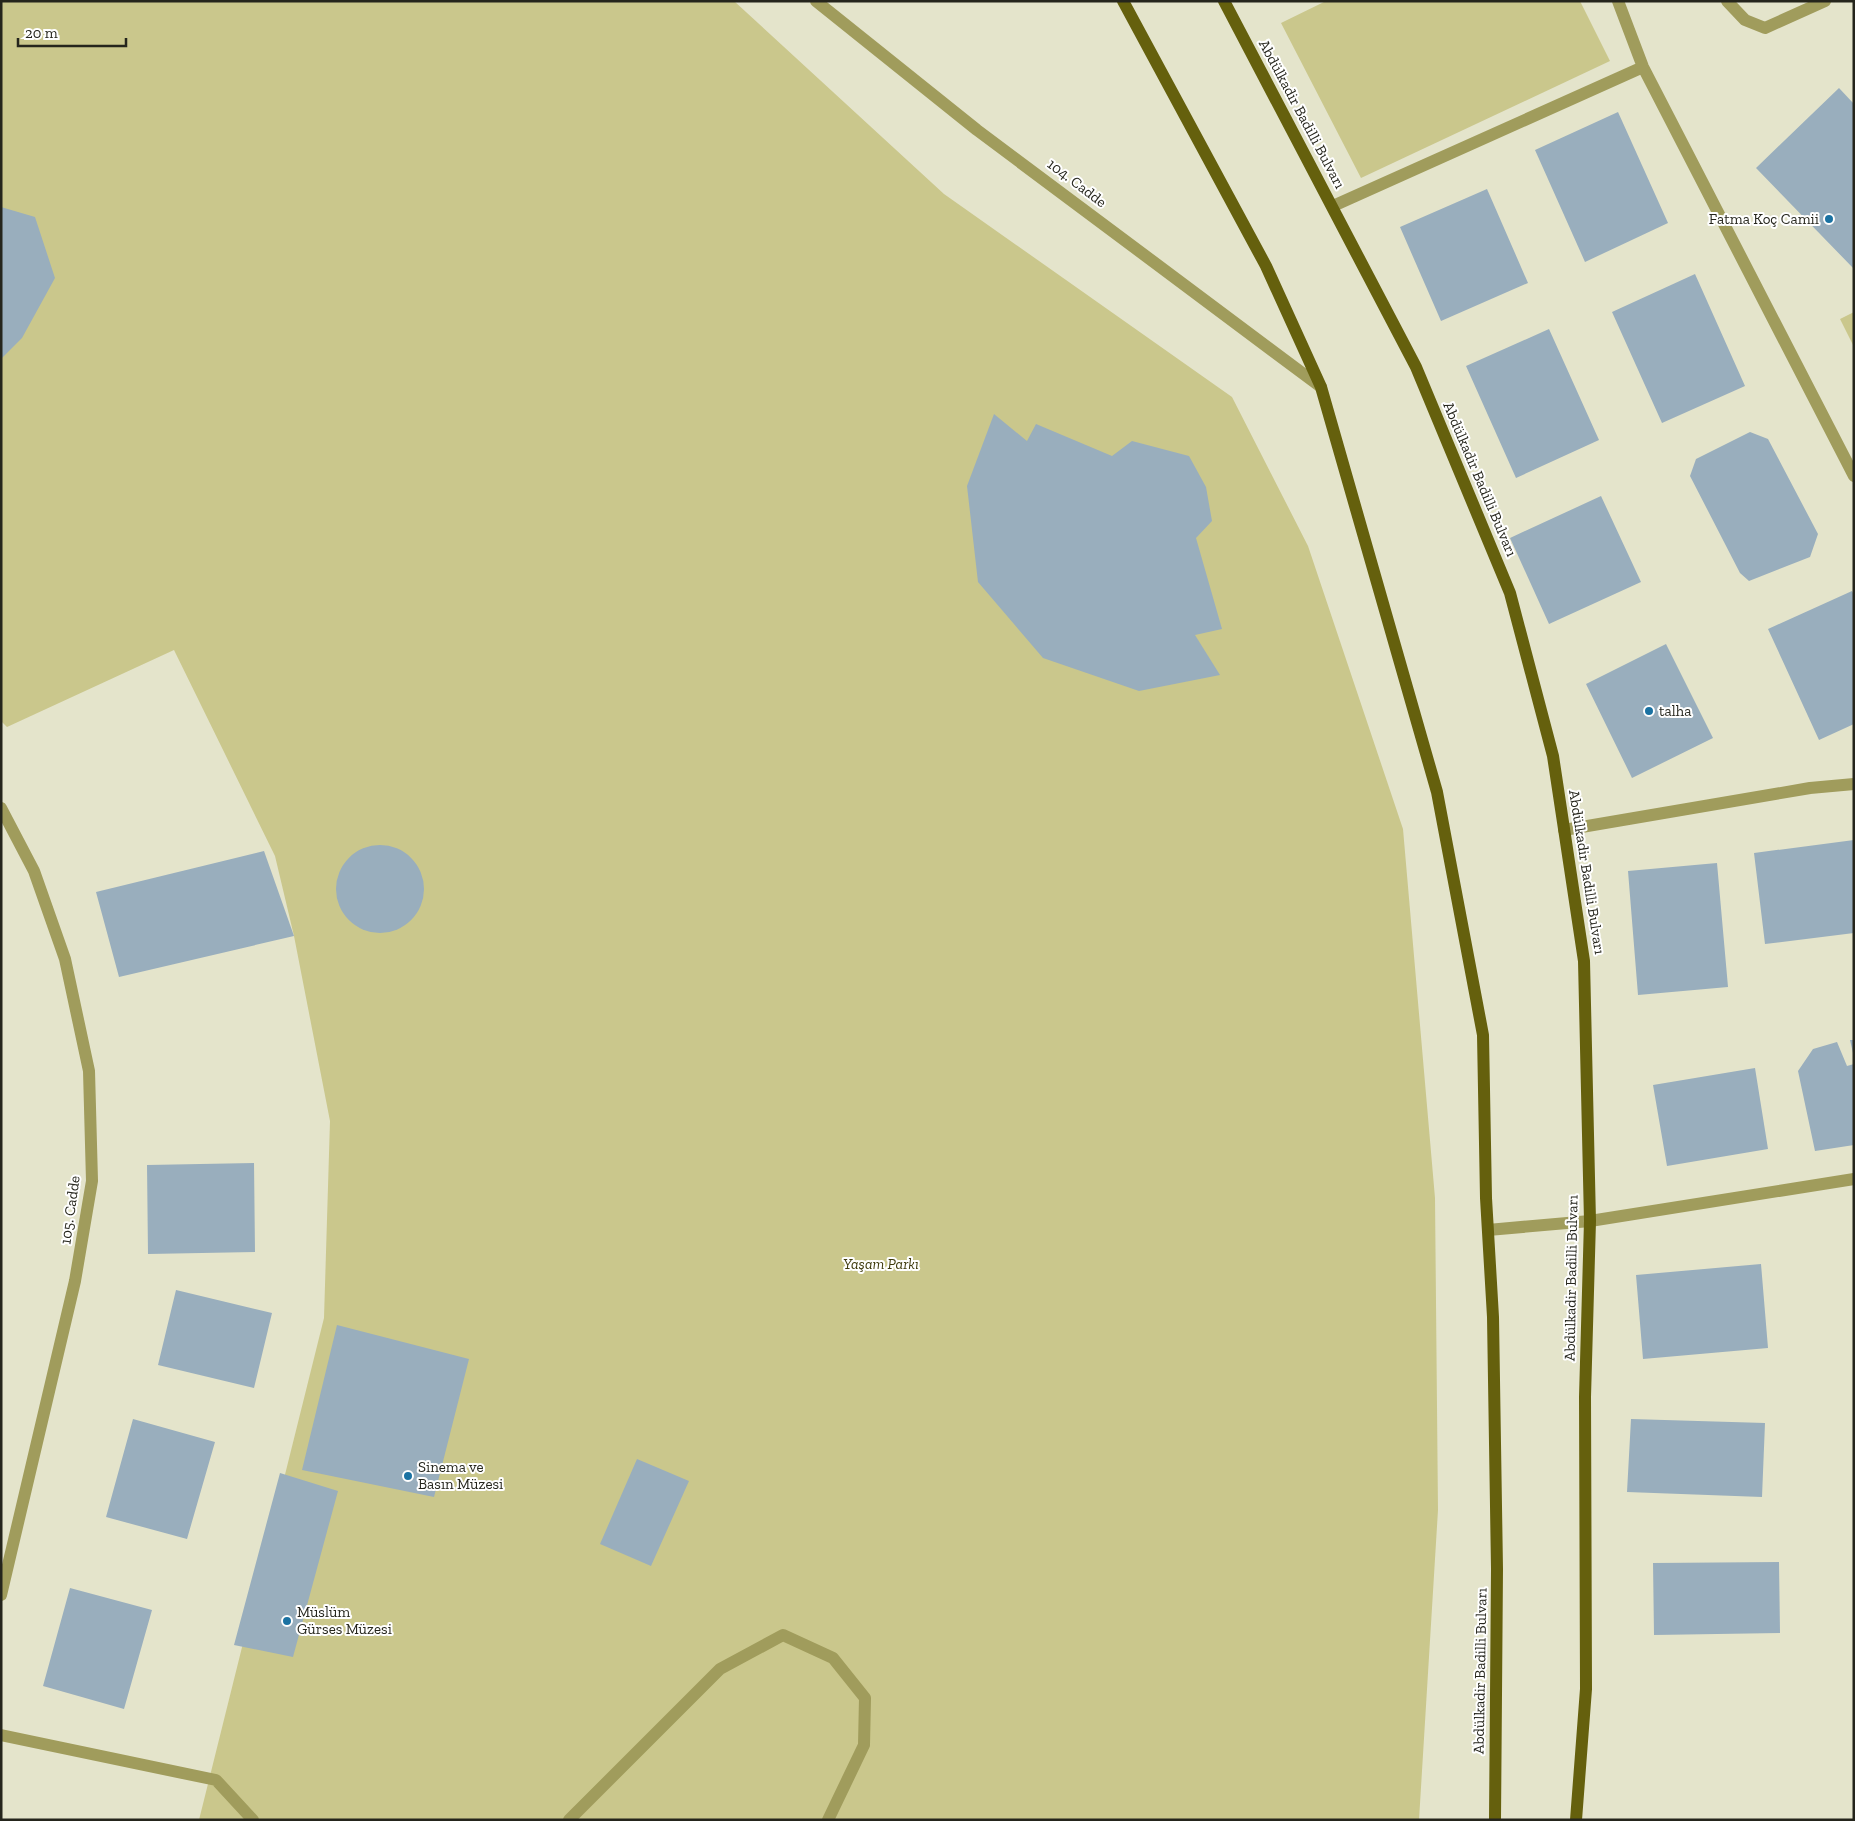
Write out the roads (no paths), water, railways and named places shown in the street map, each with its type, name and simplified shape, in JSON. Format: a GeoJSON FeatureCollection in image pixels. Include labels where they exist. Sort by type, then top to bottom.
{"type":"FeatureCollection","features":[{"type":"Feature","properties":{"kind":"main road","name":"Abdülkadir Badilli Bulvarı"},"geometry":{"type":"LineString","coordinates":[[1123,1],[1266,266],[1321,387],[1437,792],[1483,1035],[1488,1230],[1493,1317],[1497,1568],[1495,1820]]}},
{"type":"Feature","properties":{"kind":"main road","name":"Abdülkadir Badilli Bulvarı"},"geometry":{"type":"LineString","coordinates":[[1224,1],[1416,367],[1510,593],[1553,756],[1584,961],[1590,1221],[1585,1397],[1586,1689],[1576,1820]]}},
{"type":"Feature","properties":{"kind":"street","name":"104. Cadde"},"geometry":{"type":"LineString","coordinates":[[816,1],[977,130],[1321,387]]}},
{"type":"Feature","properties":{"kind":"street"},"geometry":{"type":"LineString","coordinates":[[1618,1],[1643,67],[1854,476]]}},
{"type":"Feature","properties":{"kind":"street"},"geometry":{"type":"LineString","coordinates":[[1727,1],[1745,20],[1765,28],[1825,1]]}},
{"type":"Feature","properties":{"kind":"street"},"geometry":{"type":"LineString","coordinates":[[1333,206],[1643,67]]}},
{"type":"Feature","properties":{"kind":"street"},"geometry":{"type":"LineString","coordinates":[[1564,830],[1810,788],[1854,784]]}},
{"type":"Feature","properties":{"kind":"street","name":"105. Cadde"},"geometry":{"type":"LineString","coordinates":[[1,808],[34,871],[65,959],[90,1071],[92,1181],[75,1281],[1,1595]]}},
{"type":"Feature","properties":{"kind":"street"},"geometry":{"type":"LineString","coordinates":[[1488,1230],[1590,1221],[1854,1179]]}},
{"type":"Feature","properties":{"kind":"street"},"geometry":{"type":"LineString","coordinates":[[569,1820],[720,1669],[783,1635],[833,1658],[866,1698],[864,1746],[828,1820]]}},
{"type":"Feature","properties":{"kind":"street"},"geometry":{"type":"LineString","coordinates":[[1,1735],[216,1780],[253,1820]]}},
{"type":"Feature","properties":{"kind":"place","name":"Fatma Koç Camii"},"geometry":{"type":"Point","coordinates":[1829,219]}},
{"type":"Feature","properties":{"kind":"place","name":"talha"},"geometry":{"type":"Point","coordinates":[1649,711]}},
{"type":"Feature","properties":{"kind":"place","name":"Sinema ve Basın Müzesi"},"geometry":{"type":"Point","coordinates":[408,1476]}},
{"type":"Feature","properties":{"kind":"place","name":"Müslüm Gürses Müzesi"},"geometry":{"type":"Point","coordinates":[287,1621]}},
{"type":"Feature","properties":{"kind":"park label","name":"Yaşam Parkı"},"geometry":{"type":"Point","coordinates":[881,1264]}}]}
